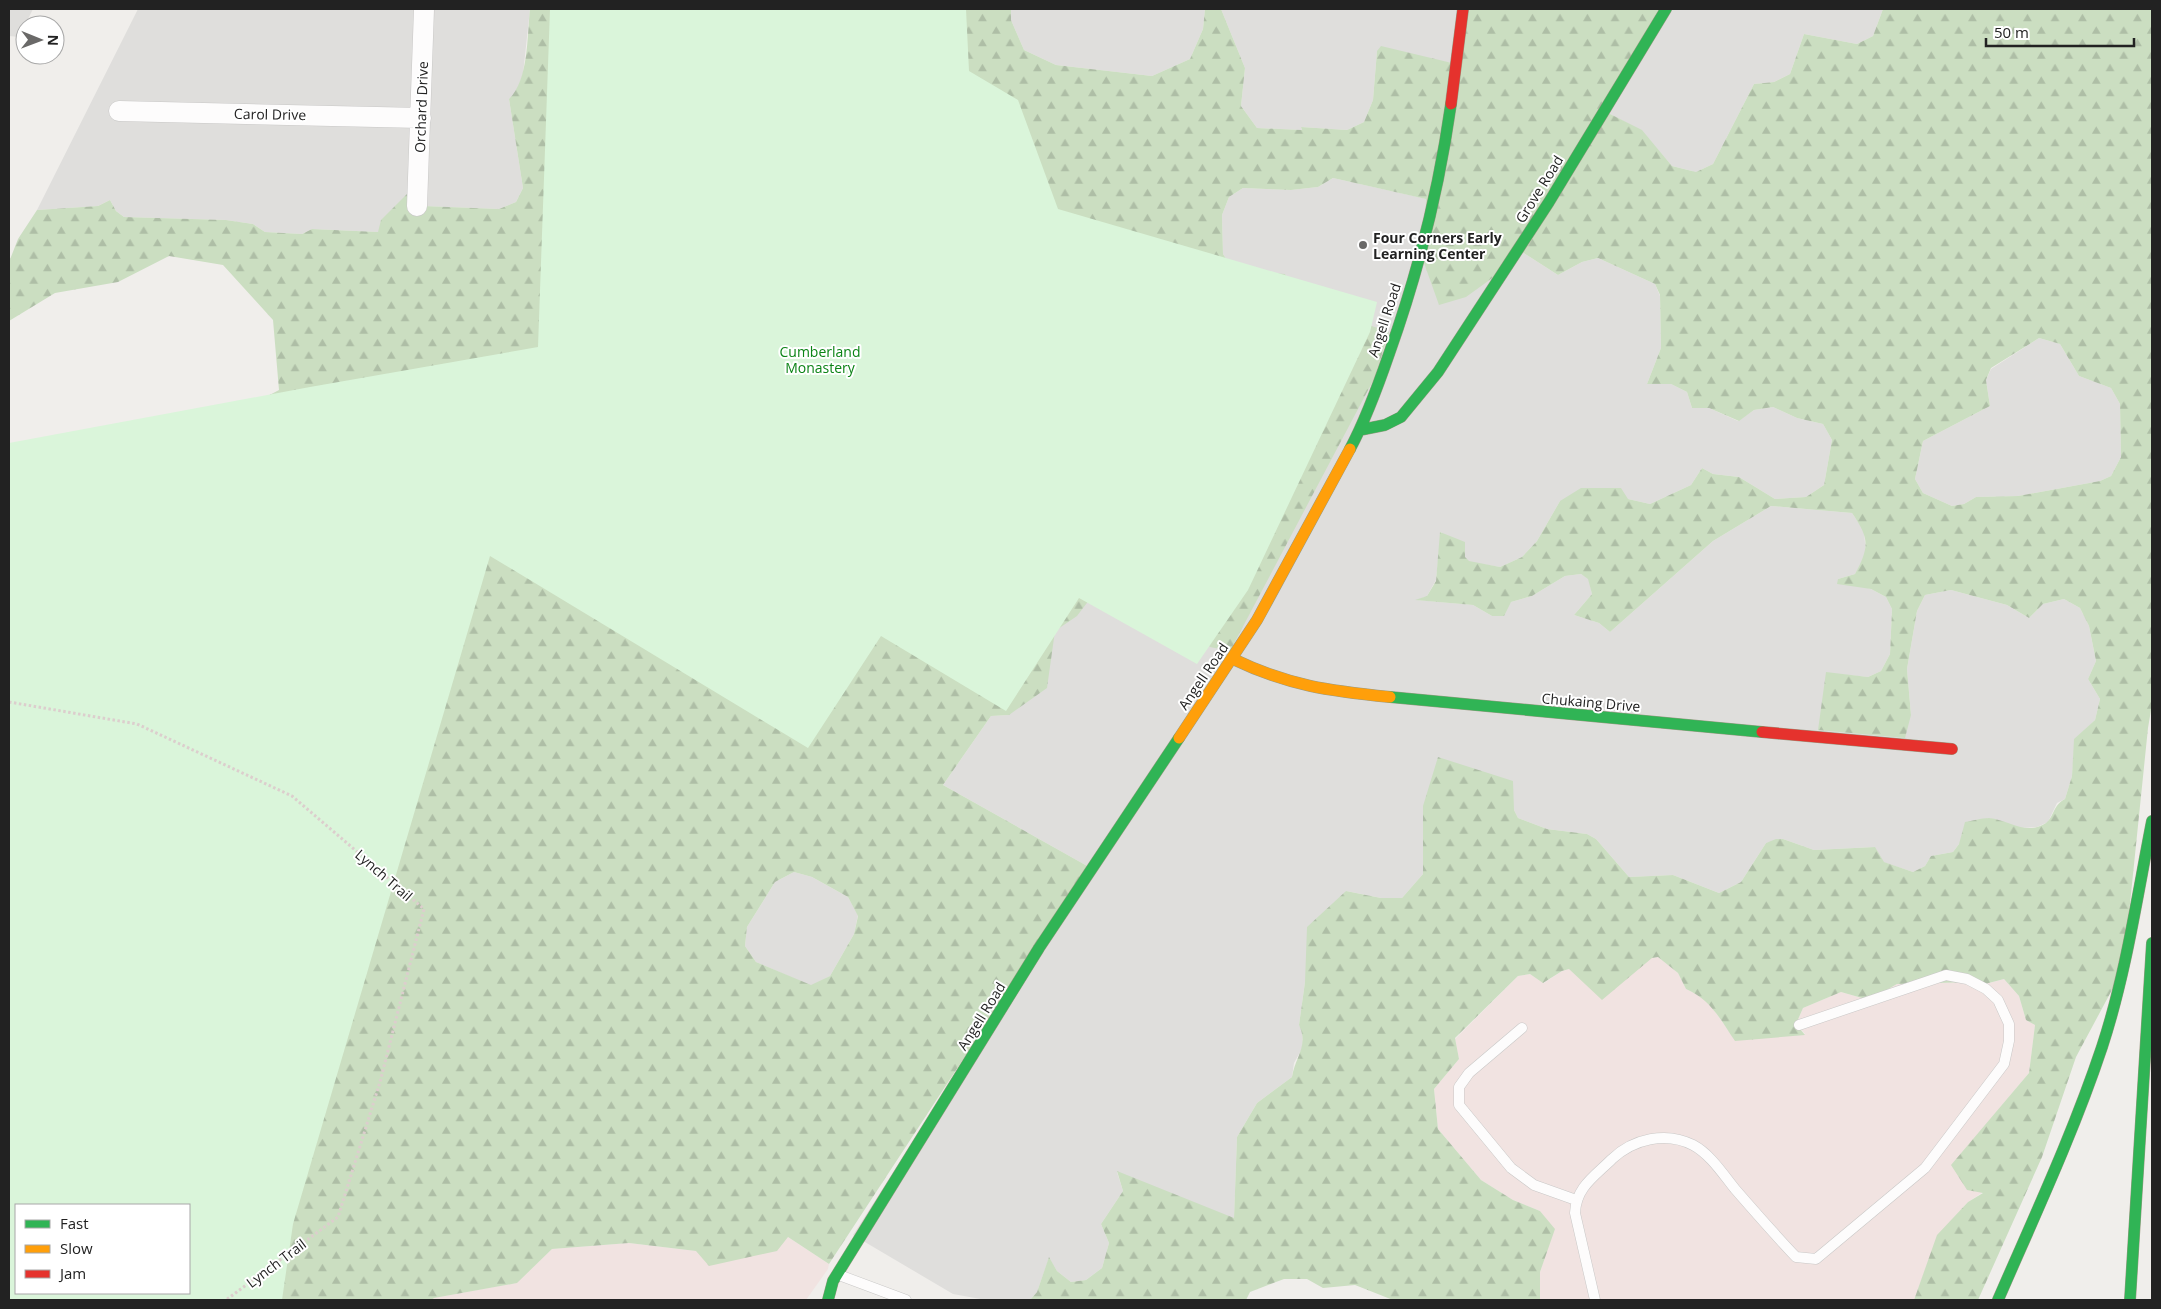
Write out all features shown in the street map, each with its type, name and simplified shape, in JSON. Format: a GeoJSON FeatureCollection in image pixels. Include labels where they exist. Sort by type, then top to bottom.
{"type":"FeatureCollection","features":[{"type":"Feature","properties":{"kind":"main road","name":"Angell Road"},"geometry":{"type":"LineString","coordinates":[[828,1300],[833,1281],[902,1175],[934,1119],[1069,902],[1233,659],[1298,550],[1360,430],[1390,356],[1422,251],[1444,157],[1458,67],[1463,9]]}},
{"type":"Feature","properties":{"kind":"main road","name":"Grove Road"},"geometry":{"type":"LineString","coordinates":[[1360,430],[1385,425],[1401,417],[1438,372],[1549,202],[1666,9]]}},
{"type":"Feature","properties":{"kind":"main road","name":"Chukaing Drive"},"geometry":{"type":"LineString","coordinates":[[1233,659],[1269,675],[1296,684],[1330,691],[1540,713],[1952,749]]}},
{"type":"Feature","properties":{"kind":"main road"},"geometry":{"type":"LineString","coordinates":[[1998,1300],[2075,1120],[2102,1046],[2122,970],[2152,821]]}},
{"type":"Feature","properties":{"kind":"main road"},"geometry":{"type":"LineString","coordinates":[[2130,1300],[2134,1204],[2152,944]]}},
{"type":"Feature","properties":{"kind":"street","name":"Orchard Drive"},"geometry":{"type":"LineString","coordinates":[[417,206],[424,9]]}},
{"type":"Feature","properties":{"kind":"street","name":"Carol Drive"},"geometry":{"type":"LineString","coordinates":[[119,111],[421,118]]}},
{"type":"Feature","properties":{"kind":"lane"},"geometry":{"type":"LineString","coordinates":[[1595,1300],[1575,1213],[1576,1200],[1583,1187],[1621,1151],[1646,1138],[1674,1139],[1693,1145],[1713,1161],[1796,1257],[1816,1259],[1925,1168],[2004,1064],[2009,1041],[2009,1024],[1998,1000],[1986,989],[1967,979],[1946,975],[1799,1024]]}},
{"type":"Feature","properties":{"kind":"lane"},"geometry":{"type":"LineString","coordinates":[[1522,1028],[1469,1073],[1459,1086],[1459,1105],[1511,1168],[1534,1185],[1576,1200]]}},
{"type":"Feature","properties":{"kind":"lane"},"geometry":{"type":"LineString","coordinates":[[838,1274],[906,1300]]}},
{"type":"Feature","properties":{"kind":"path","name":"Lynch Trail"},"geometry":{"type":"LineString","coordinates":[[9,702],[137,724],[292,796],[424,909],[380,1082],[338,1216],[226,1300]]}},
{"type":"Feature","properties":{"kind":"shaded area"},"geometry":{"type":"Polygon","coordinates":[[[9,9],[33,9],[30,15],[15,15],[15,37],[9,36],[9,9]]]}},
{"type":"Feature","properties":{"kind":"shaded area"},"geometry":{"type":"Polygon","coordinates":[[[138,9],[530,9],[523,74],[516,93],[509,99],[523,188],[516,202],[499,209],[422,206],[378,232],[312,229],[302,234],[265,232],[253,224],[226,220],[124,217],[116,211],[110,200],[98,206],[37,210],[138,9]]]}},
{"type":"Feature","properties":{"kind":"shaded area"},"geometry":{"type":"Polygon","coordinates":[[[1011,9],[1205,9],[1203,29],[1190,59],[1152,76],[1056,65],[1024,50],[1011,20],[1011,9]]]}},
{"type":"Feature","properties":{"kind":"shaded area"},"geometry":{"type":"Polygon","coordinates":[[[1221,9],[1458,9],[1452,63],[1377,51],[1373,100],[1364,122],[1347,130],[1301,127],[1302,130],[1257,128],[1241,106],[1245,68],[1221,9]]]}},
{"type":"Feature","properties":{"kind":"shaded area"},"geometry":{"type":"Polygon","coordinates":[[[1661,9],[1883,9],[1873,36],[1857,44],[1804,34],[1790,74],[1774,82],[1754,84],[1713,164],[1696,172],[1672,166],[1642,131],[1602,110],[1661,9]]]}},
{"type":"Feature","properties":{"kind":"shaded area"},"geometry":{"type":"Polygon","coordinates":[[[1333,178],[1427,199],[1519,250],[1558,275],[1582,262],[1598,258],[1655,284],[1660,296],[1661,348],[1647,384],[1671,384],[1687,392],[1692,408],[1709,408],[1738,421],[1754,410],[1773,407],[1797,418],[1823,424],[1832,440],[1824,485],[1806,497],[1775,499],[1739,477],[1713,474],[1702,468],[1691,485],[1650,504],[1628,499],[1560,501],[1537,541],[1522,557],[1500,567],[1469,562],[1441,532],[1436,580],[1427,596],[1417,600],[1473,605],[1492,616],[1511,602],[1532,596],[1565,576],[1581,574],[1589,579],[1592,594],[1574,615],[1599,623],[1610,632],[1713,541],[1771,506],[1852,513],[1864,531],[1866,555],[1855,574],[1838,579],[1871,589],[1886,597],[1892,609],[1890,654],[1881,671],[1868,677],[1826,673],[1911,715],[1907,669],[1917,611],[1925,595],[1951,590],[2007,605],[2029,618],[2043,604],[2064,599],[2080,608],[2089,626],[2096,661],[2088,679],[2100,699],[2095,720],[2075,739],[2072,776],[2065,799],[2057,803],[2048,822],[2037,827],[2019,828],[1988,818],[1959,844],[1953,852],[1931,856],[1925,866],[1913,872],[1883,862],[1874,847],[1814,850],[1783,839],[1766,843],[1741,882],[1719,893],[1673,875],[1629,877],[1596,839],[1587,834],[1547,829],[1518,818],[1514,810],[1423,806],[1423,874],[1402,898],[1381,898],[1346,891],[1305,982],[1299,1025],[1302,1031],[1303,1047],[1294,1063],[1292,1077],[1257,1103],[1237,1137],[1234,1219],[1117,1172],[1123,1191],[1101,1224],[1109,1243],[1102,1268],[1086,1280],[1071,1282],[1057,1271],[1049,1258],[1037,1292],[1030,1300],[986,1300],[953,1294],[853,1235],[1089,867],[943,785],[991,716],[1009,715],[1055,631],[1294,299],[1248,271],[1231,266],[1223,254],[1222,215],[1229,197],[1243,188],[1291,190],[1318,187],[1333,178]]]}},
{"type":"Feature","properties":{"kind":"shaded area"},"geometry":{"type":"Polygon","coordinates":[[[2039,338],[2060,344],[2079,376],[2111,388],[2120,404],[2121,457],[2111,476],[2100,481],[2018,496],[1976,497],[1964,504],[1952,506],[1923,493],[1915,479],[1923,441],[1990,406],[1986,380],[1991,369],[2039,338]]]}},
{"type":"Feature","properties":{"kind":"shaded area"},"geometry":{"type":"Polygon","coordinates":[[[794,872],[812,877],[848,897],[858,915],[854,934],[830,976],[811,986],[756,962],[745,946],[747,927],[775,882],[794,872]]]}},
{"type":"Feature","properties":{"kind":"shaded area"},"geometry":{"type":"Polygon","coordinates":[[[1659,957],[1678,973],[1686,989],[1699,995],[1709,1003],[1735,1040],[1805,1034],[1796,1024],[1803,1008],[1841,992],[1869,1000],[1897,984],[1973,982],[1982,985],[2004,979],[2019,996],[2026,1020],[2035,1025],[2029,1073],[1952,1165],[1966,1185],[1983,1192],[1968,1202],[1938,1235],[1914,1300],[1540,1300],[1540,1272],[1554,1229],[1540,1211],[1513,1200],[1481,1180],[1438,1129],[1434,1089],[1459,1059],[1455,1039],[1518,976],[1530,974],[1544,983],[1562,971],[1569,969],[1659,957]]]}},
{"type":"Feature","properties":{"kind":"shaded area"},"geometry":{"type":"Polygon","coordinates":[[[788,1237],[829,1264],[828,1269],[806,1300],[431,1300],[433,1298],[516,1283],[552,1249],[629,1243],[696,1251],[788,1237]]]}},
{"type":"Feature","properties":{"kind":"green space"},"geometry":{"type":"Polygon","coordinates":[[[530,9],[1011,9],[1011,20],[1024,50],[1056,65],[1152,76],[1190,59],[1203,29],[1205,9],[1221,9],[1245,68],[1241,106],[1257,128],[1302,130],[1301,127],[1347,130],[1364,122],[1373,100],[1377,51],[1381,46],[1452,63],[1458,9],[1661,9],[1602,110],[1642,130],[1672,166],[1696,172],[1713,164],[1754,84],[1774,82],[1790,74],[1804,34],[1857,44],[1873,36],[1883,9],[2152,9],[2152,704],[2128,923],[2113,988],[2076,1057],[2042,1157],[1978,1300],[1914,1300],[1937,1235],[1968,1202],[1983,1193],[1967,1190],[1951,1165],[2029,1073],[2035,1025],[2026,1020],[2019,996],[2004,979],[1981,985],[1973,982],[1897,984],[1869,1000],[1841,992],[1803,1008],[1796,1024],[1805,1035],[1735,1041],[1709,1004],[1695,993],[1686,989],[1678,973],[1658,957],[1652,958],[1602,1000],[1569,969],[1562,971],[1543,983],[1530,974],[1518,976],[1455,1038],[1459,1059],[1434,1089],[1438,1129],[1481,1180],[1513,1200],[1540,1211],[1555,1229],[1540,1272],[1540,1300],[1393,1300],[1355,1285],[1323,1288],[1307,1279],[1284,1279],[1250,1292],[1246,1300],[1030,1300],[1037,1292],[1049,1257],[1057,1271],[1071,1282],[1086,1280],[1102,1268],[1109,1243],[1101,1224],[1123,1191],[1117,1171],[1234,1218],[1237,1137],[1257,1103],[1292,1077],[1302,1045],[1302,1032],[1299,1025],[1305,982],[1307,927],[1346,891],[1381,898],[1402,898],[1423,874],[1423,806],[1438,757],[1513,781],[1514,810],[1518,818],[1547,829],[1587,834],[1596,839],[1629,877],[1673,875],[1719,893],[1741,882],[1766,843],[1776,839],[1783,839],[1814,850],[1875,847],[1884,862],[1913,872],[1925,866],[1931,856],[1953,852],[1959,844],[1965,822],[1989,818],[2024,828],[2039,827],[2049,820],[2058,804],[2065,799],[2072,776],[2074,739],[2095,720],[2100,699],[2088,679],[2096,661],[2089,626],[2080,608],[2064,599],[2043,604],[2029,618],[2007,605],[1951,590],[1925,595],[1917,611],[1907,669],[1911,715],[1905,738],[1818,730],[1826,672],[1868,677],[1881,671],[1890,654],[1892,609],[1886,597],[1871,589],[1837,584],[1838,579],[1855,574],[1865,549],[1866,542],[1862,529],[1852,513],[1771,506],[1713,541],[1610,632],[1599,623],[1574,615],[1592,594],[1588,579],[1581,574],[1565,576],[1532,596],[1511,602],[1504,616],[1492,616],[1473,605],[1415,600],[1427,596],[1436,581],[1440,532],[1465,542],[1465,557],[1469,561],[1500,567],[1522,557],[1537,541],[1560,501],[1581,488],[1621,488],[1628,499],[1650,504],[1691,485],[1702,468],[1713,474],[1739,477],[1775,499],[1806,497],[1824,485],[1832,440],[1823,424],[1797,418],[1773,407],[1754,410],[1739,421],[1709,408],[1692,408],[1687,392],[1671,384],[1647,384],[1661,348],[1660,295],[1655,284],[1598,258],[1582,262],[1558,275],[1519,250],[1502,271],[1466,297],[1439,305],[1424,263],[1426,199],[1333,178],[1318,187],[1291,190],[1243,188],[1229,197],[1222,215],[1223,254],[1231,266],[1248,271],[1285,274],[1294,299],[1389,332],[1375,377],[1230,651],[1210,647],[1187,621],[1096,591],[1077,616],[1055,631],[1047,688],[1009,715],[991,716],[943,785],[1089,867],[829,1264],[788,1237],[777,1251],[709,1266],[696,1251],[629,1243],[552,1249],[517,1283],[431,1300],[9,1300],[9,476],[187,439],[279,390],[273,320],[223,265],[169,256],[118,282],[55,293],[9,321],[9,262],[18,239],[37,210],[98,206],[110,200],[116,211],[124,217],[226,220],[253,224],[265,232],[302,234],[312,229],[378,232],[381,220],[408,193],[423,206],[499,209],[516,202],[523,188],[509,99],[516,91],[524,69],[530,9]],[[2039,338],[1991,368],[1986,380],[1990,406],[1923,441],[1915,479],[1923,493],[1952,506],[1964,504],[1976,497],[2018,496],[2100,481],[2111,476],[2121,457],[2120,404],[2111,388],[2079,376],[2060,344],[2039,338]],[[794,872],[775,882],[747,927],[745,946],[756,962],[811,985],[830,976],[854,934],[858,916],[848,897],[812,877],[794,872]]]}},
{"type":"Feature","properties":{"kind":"green space","name":"Cumberland Monastery"},"geometry":{"type":"Polygon","coordinates":[[[550,9],[966,9],[969,71],[1018,100],[1058,209],[1377,302],[1370,332],[1248,590],[1197,664],[1079,598],[1006,711],[881,636],[808,748],[490,556],[293,1224],[282,1300],[9,1300],[9,443],[538,347],[550,9]]]}},
{"type":"Feature","properties":{"kind":"traffic: fast"},"geometry":{"type":"LineString","coordinates":[[1360,430],[1385,425],[1401,417],[1438,372],[1549,202],[1666,9]]}},
{"type":"Feature","properties":{"kind":"traffic: fast"},"geometry":{"type":"LineString","coordinates":[[1350,449],[1376,390],[1409,293],[1434,199],[1451,104]]}},
{"type":"Feature","properties":{"kind":"traffic: fast"},"geometry":{"type":"LineString","coordinates":[[1390,697],[1762,732]]}},
{"type":"Feature","properties":{"kind":"traffic: fast"},"geometry":{"type":"LineString","coordinates":[[828,1300],[833,1281],[1039,948],[1179,738]]}},
{"type":"Feature","properties":{"kind":"traffic: fast"},"geometry":{"type":"LineString","coordinates":[[1998,1300],[2066,1143],[2102,1047],[2118,992],[2152,821]]}},
{"type":"Feature","properties":{"kind":"traffic: fast"},"geometry":{"type":"LineString","coordinates":[[2130,1300],[2152,943]]}},
{"type":"Feature","properties":{"kind":"traffic: slow"},"geometry":{"type":"LineString","coordinates":[[1179,738],[1257,620],[1350,449]]}},
{"type":"Feature","properties":{"kind":"traffic: slow"},"geometry":{"type":"LineString","coordinates":[[1233,659],[1253,668],[1310,686],[1390,697]]}},
{"type":"Feature","properties":{"kind":"traffic: jam"},"geometry":{"type":"LineString","coordinates":[[1451,104],[1463,9]]}},
{"type":"Feature","properties":{"kind":"traffic: jam"},"geometry":{"type":"LineString","coordinates":[[1762,732],[1952,749]]}},
{"type":"Feature","properties":{"kind":"place","name":"Four Corners Early Learning Center"},"geometry":{"type":"Point","coordinates":[1363,245]}}]}
